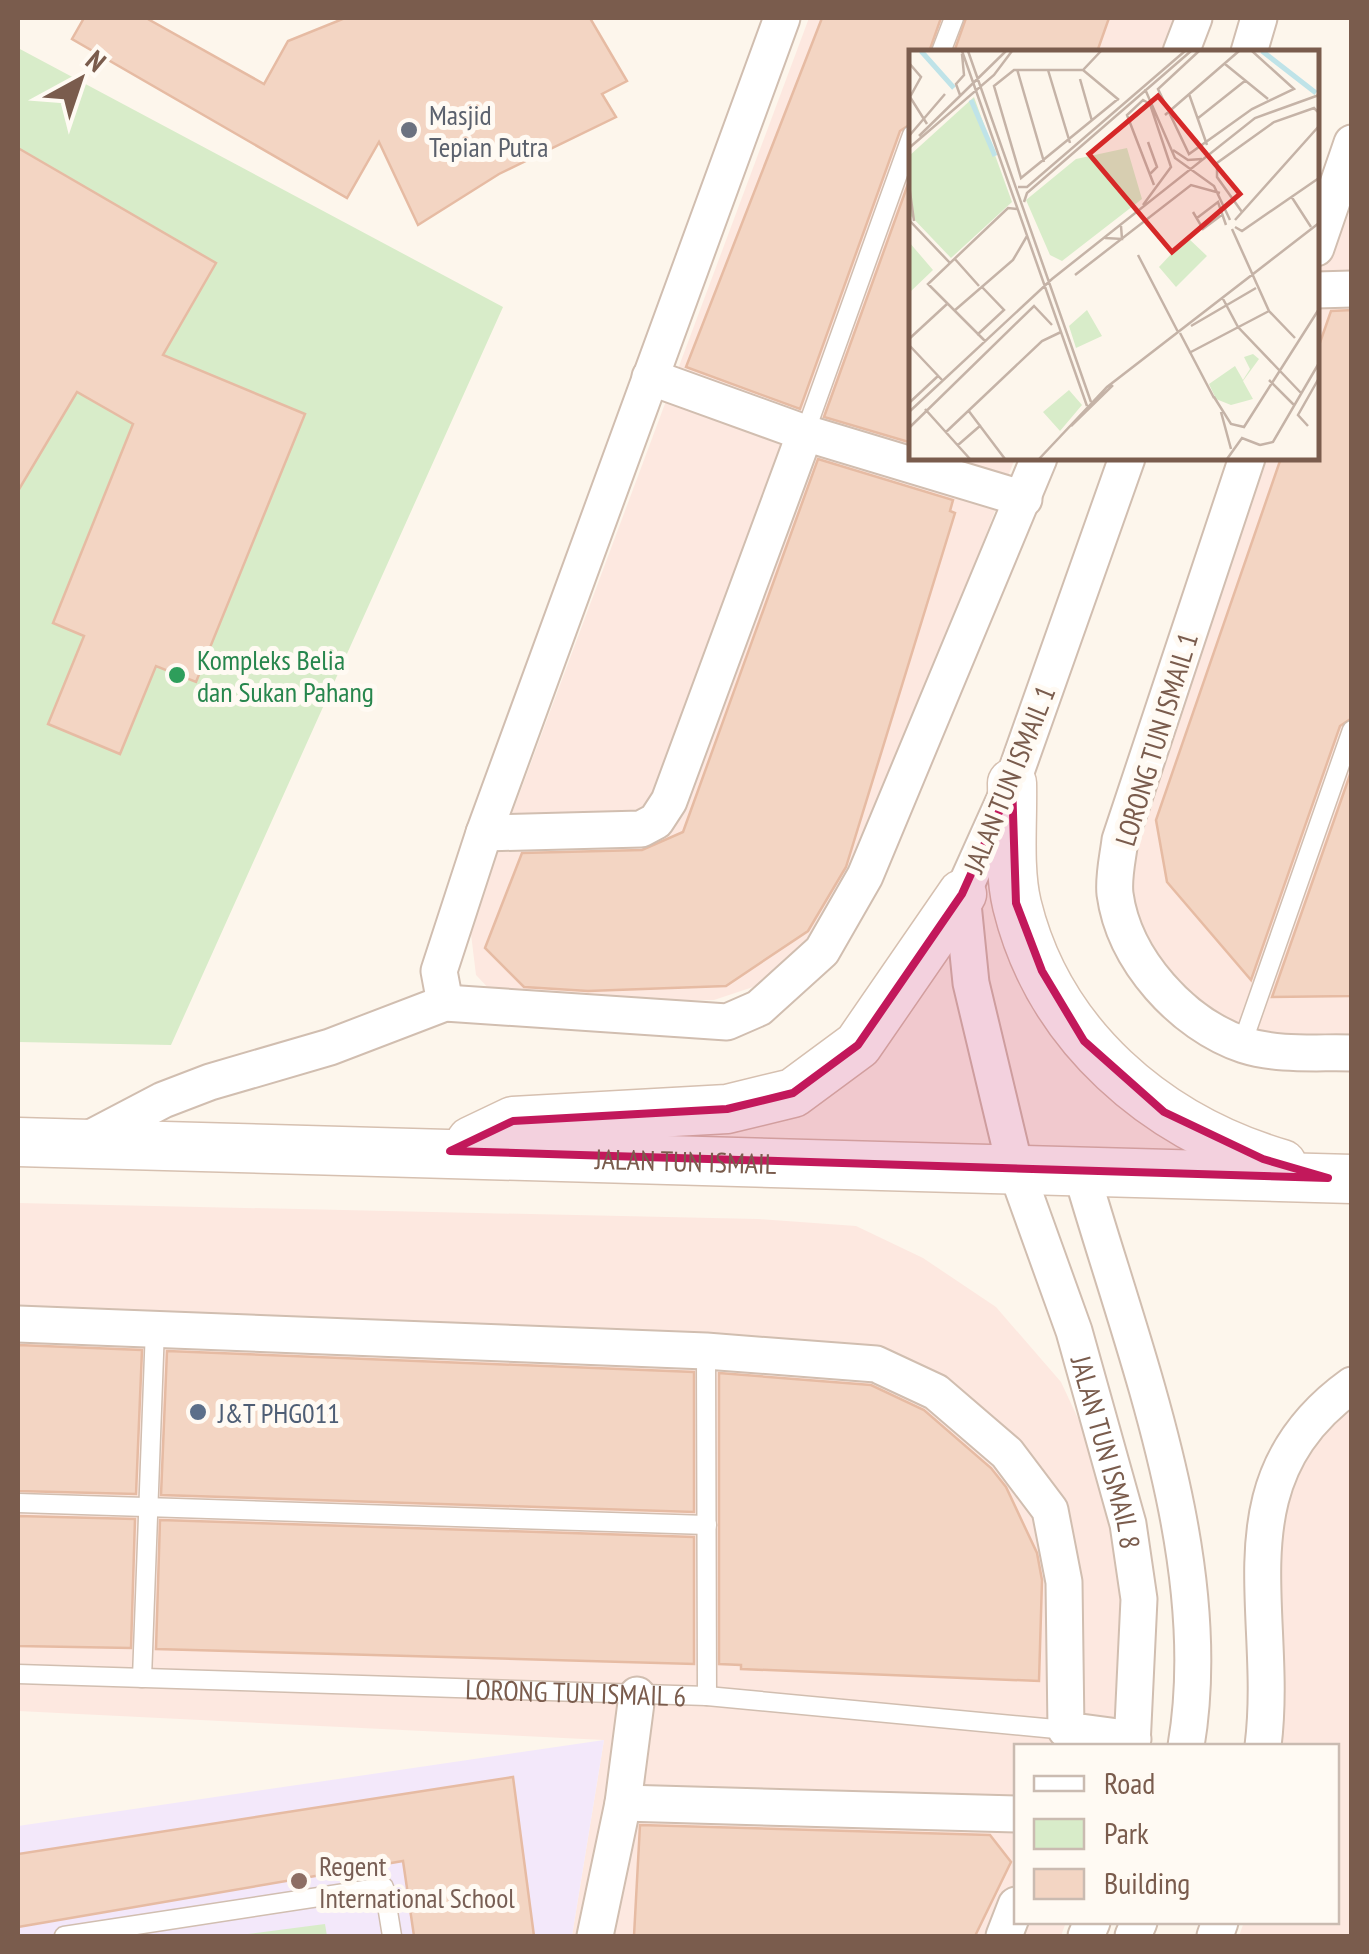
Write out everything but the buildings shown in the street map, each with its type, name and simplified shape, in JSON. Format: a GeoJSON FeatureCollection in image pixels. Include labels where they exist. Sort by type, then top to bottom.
{"type":"FeatureCollection","features":[{"type":"Feature","properties":{"kind":"main road"},"geometry":{"type":"LineString","coordinates":[[1012,783],[1016,903],[1042,970],[1084,1041],[1126,1084],[1164,1112],[1263,1159],[1340,1178]]}},
{"type":"Feature","properties":{"kind":"main road"},"geometry":{"type":"LineString","coordinates":[[450,1151],[513,1121],[727,1110],[792,1093],[858,1045],[962,894]]}},
{"type":"Feature","properties":{"kind":"main road","name":"JALAN TUN ISMAIL"},"geometry":{"type":"LineString","coordinates":[[18,1142],[1014,1166],[1340,1178]]}},
{"type":"Feature","properties":{"kind":"street"},"geometry":{"type":"LineString","coordinates":[[445,1003],[440,971],[484,833],[782,18]]}},
{"type":"Feature","properties":{"kind":"street"},"geometry":{"type":"LineString","coordinates":[[1182,50],[1194,18]]}},
{"type":"Feature","properties":{"kind":"street"},"geometry":{"type":"LineString","coordinates":[[1250,50],[1259,18]]}},
{"type":"Feature","properties":{"kind":"street"},"geometry":{"type":"LineString","coordinates":[[1319,239],[1352,144]]}},
{"type":"Feature","properties":{"kind":"street"},"geometry":{"type":"LineString","coordinates":[[1319,290],[1352,289]]}},
{"type":"Feature","properties":{"kind":"street"},"geometry":{"type":"LineString","coordinates":[[650,377],[805,434],[1024,499]]}},
{"type":"Feature","properties":{"kind":"street"},"geometry":{"type":"LineString","coordinates":[[484,833],[640,829],[656,821],[668,801],[805,434]]}},
{"type":"Feature","properties":{"kind":"street"},"geometry":{"type":"LineString","coordinates":[[81,1144],[195,1088],[330,1047],[445,1003],[727,1022],[759,1008],[822,951],[866,876],[1038,460]]}},
{"type":"Feature","properties":{"kind":"street","name":"JALAN TUN ISMAIL 1"},"geometry":{"type":"LineString","coordinates":[[1014,1166],[971,983],[962,894],[1012,783],[1126,460]]}},
{"type":"Feature","properties":{"kind":"street","name":"LORONG TUN ISMAIL 1"},"geometry":{"type":"LineString","coordinates":[[1246,460],[1120,840],[1115,892],[1133,950],[1158,983],[1193,1017],[1242,1044],[1271,1051],[1352,1053]]}},
{"type":"Feature","properties":{"kind":"street","name":"JALAN TUN ISMAIL 8"},"geometry":{"type":"LineString","coordinates":[[1014,1166],[1074,1330],[1128,1524],[1139,1599],[1132,1743]]}},
{"type":"Feature","properties":{"kind":"street","name":"JALAN TUN ISMAIL 8"},"geometry":{"type":"LineString","coordinates":[[1080,1168],[1189,1563],[1193,1636],[1186,1744]]}},
{"type":"Feature","properties":{"kind":"street"},"geometry":{"type":"LineString","coordinates":[[18,1324],[706,1351],[876,1364],[936,1392],[1007,1453],[1050,1510],[1064,1582],[1066,1730]]}},
{"type":"Feature","properties":{"kind":"street"},"geometry":{"type":"LineString","coordinates":[[1263,1744],[1262,1570],[1274,1488],[1292,1441],[1327,1403],[1352,1385]]}},
{"type":"Feature","properties":{"kind":"street"},"geometry":{"type":"LineString","coordinates":[[595,1936],[623,1803],[636,1695]]}},
{"type":"Feature","properties":{"kind":"street","name":"LORONG TUN ISMAIL 6"},"geometry":{"type":"LineString","coordinates":[[1066,1730],[1132,1743]]}},
{"type":"Feature","properties":{"kind":"street"},"geometry":{"type":"LineString","coordinates":[[623,1803],[1014,1814]]}},
{"type":"Feature","properties":{"kind":"street"},"geometry":{"type":"LineString","coordinates":[[1004,1936],[1014,1910]]}},
{"type":"Feature","properties":{"kind":"lane"},"geometry":{"type":"LineString","coordinates":[[942,50],[954,18]]}},
{"type":"Feature","properties":{"kind":"lane"},"geometry":{"type":"LineString","coordinates":[[805,434],[909,143]]}},
{"type":"Feature","properties":{"kind":"lane"},"geometry":{"type":"LineString","coordinates":[[1242,1044],[1352,730]]}},
{"type":"Feature","properties":{"kind":"lane"},"geometry":{"type":"LineString","coordinates":[[142,1678],[155,1328]]}},
{"type":"Feature","properties":{"kind":"lane"},"geometry":{"type":"LineString","coordinates":[[706,1351],[706,1696]]}},
{"type":"Feature","properties":{"kind":"lane"},"geometry":{"type":"LineString","coordinates":[[18,1503],[707,1524]]}},
{"type":"Feature","properties":{"kind":"lane","name":"LORONG TUN ISMAIL 6"},"geometry":{"type":"LineString","coordinates":[[18,1674],[706,1696],[1066,1730]]}},
{"type":"Feature","properties":{"kind":"lane"},"geometry":{"type":"LineString","coordinates":[[64,1936],[384,1887],[392,1936]]}},
{"type":"Feature","properties":{"kind":"highlighted area"},"geometry":{"type":"Polygon","coordinates":[[[1012,783],[1016,903],[1042,971],[1084,1041],[1164,1112],[1263,1159],[1328,1178],[450,1151],[513,1121],[727,1109],[793,1093],[858,1045],[962,894],[1012,783]]]}},
{"type":"Feature","properties":{"kind":"shaded area"},"geometry":{"type":"Polygon","coordinates":[[[809,18],[1180,18],[1170,50],[909,50],[909,460],[1014,460],[856,878],[816,936],[759,985],[714,1000],[526,1004],[495,995],[476,975],[470,926],[809,18]]]}},
{"type":"Feature","properties":{"kind":"shaded area"},"geometry":{"type":"Polygon","coordinates":[[[1351,136],[1351,1063],[1266,1060],[1153,991],[1115,848],[1244,460],[1319,460],[1319,236],[1351,136]]]}},
{"type":"Feature","properties":{"kind":"shaded area"},"geometry":{"type":"Polygon","coordinates":[[[18,1203],[758,1219],[856,1226],[923,1258],[996,1307],[1061,1382],[1097,1459],[1122,1550],[1123,1658],[1111,1744],[1014,1744],[1014,1924],[1065,1924],[1061,1936],[572,1936],[604,1740],[18,1711],[18,1203]]]}},
{"type":"Feature","properties":{"kind":"shaded area"},"geometry":{"type":"Polygon","coordinates":[[[1351,1394],[1351,1936],[1239,1936],[1243,1924],[1339,1924],[1339,1744],[1269,1744],[1286,1469],[1351,1394]]]}},
{"type":"Feature","properties":{"kind":"shaded area","name":"Regent International School"},"geometry":{"type":"Polygon","coordinates":[[[604,1740],[572,1936],[18,1936],[18,1826],[604,1740]]]}},
{"type":"Feature","properties":{"kind":"green space","name":"Kompleks Belia dan Sukan Pahang"},"geometry":{"type":"Polygon","coordinates":[[[18,48],[503,307],[171,1045],[18,1042],[18,48]]]}},
{"type":"Feature","properties":{"kind":"green space"},"geometry":{"type":"Polygon","coordinates":[[[325,1924],[327,1936],[232,1936],[325,1924]]]}},
{"type":"Feature","properties":{"kind":"place","name":"Masjid Tepian Putra"},"geometry":{"type":"Point","coordinates":[409,130]}},
{"type":"Feature","properties":{"kind":"place","name":"Kompleks Belia dan Sukan Pahang"},"geometry":{"type":"Point","coordinates":[177,675]}},
{"type":"Feature","properties":{"kind":"place","name":"J&T PHG011"},"geometry":{"type":"Point","coordinates":[198,1412]}},
{"type":"Feature","properties":{"kind":"place","name":"Regent International School"},"geometry":{"type":"Point","coordinates":[299,1881]}}]}
